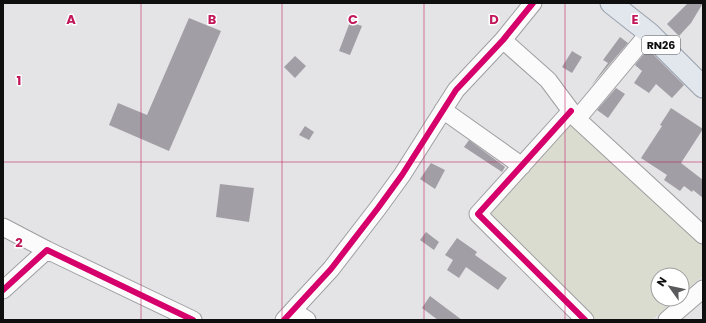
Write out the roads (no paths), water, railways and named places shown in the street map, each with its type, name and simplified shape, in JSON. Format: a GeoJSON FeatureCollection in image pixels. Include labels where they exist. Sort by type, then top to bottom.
{"type":"FeatureCollection","features":[{"type":"Feature","properties":{"kind":"main road","name":"RN26"},"geometry":{"type":"LineString","coordinates":[[621,7],[703,87]]}},
{"type":"Feature","properties":{"kind":"street"},"geometry":{"type":"LineString","coordinates":[[308,320],[288,315],[331,269],[378,208],[402,175],[456,90],[503,40],[533,3]]}},
{"type":"Feature","properties":{"kind":"street"},"geometry":{"type":"LineString","coordinates":[[585,320],[478,214],[522,166],[574,115],[649,33]]}},
{"type":"Feature","properties":{"kind":"street"},"geometry":{"type":"LineString","coordinates":[[503,40],[548,80],[574,115],[703,235]]}},
{"type":"Feature","properties":{"kind":"street"},"geometry":{"type":"LineString","coordinates":[[443,110],[522,166]]}},
{"type":"Feature","properties":{"kind":"street"},"geometry":{"type":"LineString","coordinates":[[3,227],[193,320]]}},
{"type":"Feature","properties":{"kind":"street"},"geometry":{"type":"LineString","coordinates":[[3,290],[48,250]]}},
{"type":"Feature","properties":{"kind":"street"},"geometry":{"type":"LineString","coordinates":[[667,320],[703,288]]}}]}
